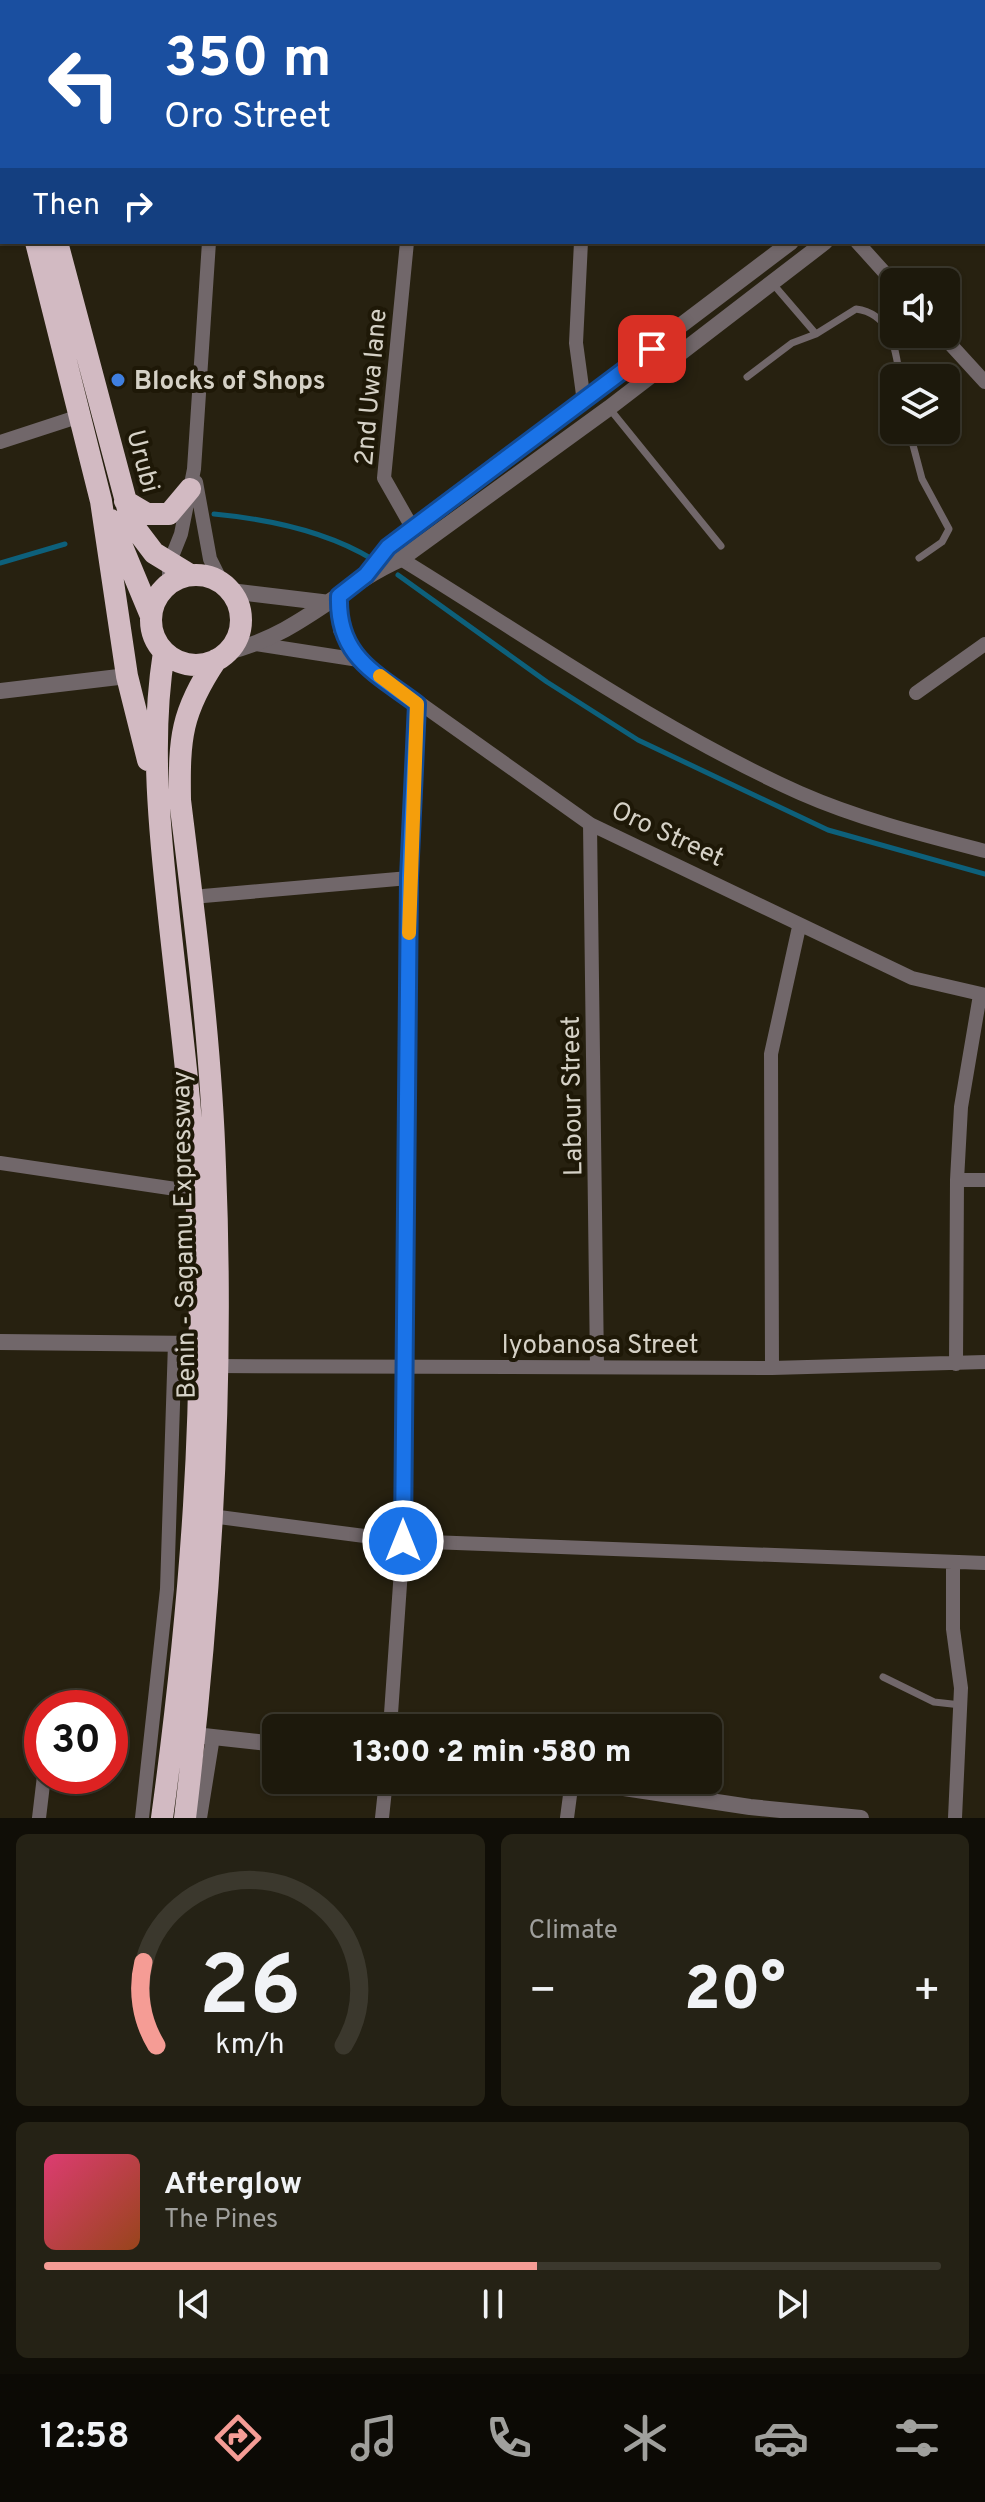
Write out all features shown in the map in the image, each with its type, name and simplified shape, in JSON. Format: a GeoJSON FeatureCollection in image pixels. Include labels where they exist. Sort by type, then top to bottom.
{"type":"FeatureCollection","features":[{"type":"Feature","properties":{"kind":"highway","name":"Urubi"},"geometry":{"type":"LineString","coordinates":[[37,244],[101,501]]}},
{"type":"Feature","properties":{"kind":"highway","name":"Urubi"},"geometry":{"type":"LineString","coordinates":[[58,244],[125,501],[137,534],[169,574],[190,575],[226,587]]}},
{"type":"Feature","properties":{"kind":"highway"},"geometry":{"type":"LineString","coordinates":[[125,501],[147,514],[169,514],[192,479]]}},
{"type":"Feature","properties":{"kind":"highway"},"geometry":{"type":"LineString","coordinates":[[101,501],[126,552],[151,616]]}},
{"type":"Feature","properties":{"kind":"highway"},"geometry":{"type":"LineString","coordinates":[[101,501],[127,676],[156,795]]}},
{"type":"Feature","properties":{"kind":"highway"},"geometry":{"type":"LineString","coordinates":[[169,574],[151,616],[151,629],[164,652],[188,664],[222,656],[237,638],[241,622],[238,605],[226,587]]}},
{"type":"Feature","properties":{"kind":"highway"},"geometry":{"type":"LineString","coordinates":[[162,1818],[194,1734],[191,1534],[199,1344],[196,1192],[156,795],[156,697],[164,652]]}},
{"type":"Feature","properties":{"kind":"highway","name":"Benin - Sagamu Expressway"},"geometry":{"type":"LineString","coordinates":[[185,1818],[211,1516],[215,1168],[207,1028],[180,800],[184,716],[198,686],[222,656]]}},
{"type":"Feature","properties":{"kind":"street"},"geometry":{"type":"LineString","coordinates":[[169,574],[192,479],[209,244]]}},
{"type":"Feature","properties":{"kind":"street","name":"2nd Uwa lane"},"geometry":{"type":"LineString","coordinates":[[407,244],[384,478],[413,529]]}},
{"type":"Feature","properties":{"kind":"street"},"geometry":{"type":"LineString","coordinates":[[581,244],[576,343],[584,402]]}},
{"type":"Feature","properties":{"kind":"street"},"geometry":{"type":"LineString","coordinates":[[222,656],[289,630],[335,600],[366,575],[388,547],[584,402],[788,244]]}},
{"type":"Feature","properties":{"kind":"street"},"geometry":{"type":"LineString","coordinates":[[366,575],[401,559],[609,408],[823,244]]}},
{"type":"Feature","properties":{"kind":"street"},"geometry":{"type":"LineString","coordinates":[[859,244],[880,268]]}},
{"type":"Feature","properties":{"kind":"street"},"geometry":{"type":"LineString","coordinates":[[954,348],[985,382]]}},
{"type":"Feature","properties":{"kind":"street"},"geometry":{"type":"LineString","coordinates":[[0,442],[80,416]]}},
{"type":"Feature","properties":{"kind":"street"},"geometry":{"type":"LineString","coordinates":[[192,479],[210,559],[226,587],[335,600]]}},
{"type":"Feature","properties":{"kind":"street"},"geometry":{"type":"LineString","coordinates":[[401,559],[692,737],[800,793],[893,827],[985,851]]}},
{"type":"Feature","properties":{"kind":"street","name":"Oro Street"},"geometry":{"type":"LineString","coordinates":[[335,600],[340,630],[359,660],[590,824],[731,888],[799,927],[912,978],[983,995]]}},
{"type":"Feature","properties":{"kind":"street","name":"Oro Street"},"geometry":{"type":"LineString","coordinates":[[256,644],[359,660]]}},
{"type":"Feature","properties":{"kind":"street"},"geometry":{"type":"LineString","coordinates":[[916,693],[985,644]]}},
{"type":"Feature","properties":{"kind":"street"},"geometry":{"type":"LineString","coordinates":[[0,691],[127,676]]}},
{"type":"Feature","properties":{"kind":"street"},"geometry":{"type":"LineString","coordinates":[[391,1714],[403,1541],[409,878],[417,704]]}},
{"type":"Feature","properties":{"kind":"street","name":"Labour Street"},"geometry":{"type":"LineString","coordinates":[[590,824],[597,1367]]}},
{"type":"Feature","properties":{"kind":"street"},"geometry":{"type":"LineString","coordinates":[[192,897],[409,878]]}},
{"type":"Feature","properties":{"kind":"street"},"geometry":{"type":"LineString","coordinates":[[772,1368],[771,1054],[799,927]]}},
{"type":"Feature","properties":{"kind":"street"},"geometry":{"type":"LineString","coordinates":[[956,1364],[957,1180],[961,1107],[983,995]]}},
{"type":"Feature","properties":{"kind":"street"},"geometry":{"type":"LineString","coordinates":[[0,1163],[196,1192]]}},
{"type":"Feature","properties":{"kind":"street"},"geometry":{"type":"LineString","coordinates":[[957,1180],[985,1180]]}},
{"type":"Feature","properties":{"kind":"street"},"geometry":{"type":"LineString","coordinates":[[0,1342],[199,1344]]}},
{"type":"Feature","properties":{"kind":"street"},"geometry":{"type":"LineString","coordinates":[[142,1818],[167,1589],[175,1343]]}},
{"type":"Feature","properties":{"kind":"street","name":"Iyobanosa Street"},"geometry":{"type":"LineString","coordinates":[[215,1366],[772,1368],[985,1362]]}},
{"type":"Feature","properties":{"kind":"street"},"geometry":{"type":"LineString","coordinates":[[211,1516],[403,1541],[985,1563]]}},
{"type":"Feature","properties":{"kind":"street"},"geometry":{"type":"LineString","coordinates":[[953,1562],[953,1629],[961,1705],[955,1818]]}},
{"type":"Feature","properties":{"kind":"street"},"geometry":{"type":"LineString","coordinates":[[200,1818],[194,1734],[262,1742]]}},
{"type":"Feature","properties":{"kind":"street"},"geometry":{"type":"LineString","coordinates":[[39,1818],[42,1794]]}},
{"type":"Feature","properties":{"kind":"street"},"geometry":{"type":"LineString","coordinates":[[382,1818],[385,1794]]}},
{"type":"Feature","properties":{"kind":"street"},"geometry":{"type":"LineString","coordinates":[[567,1818],[570,1794]]}},
{"type":"Feature","properties":{"kind":"street"},"geometry":{"type":"LineString","coordinates":[[650,1794],[750,1812],[861,1818]]}},
{"type":"Feature","properties":{"kind":"lane"},"geometry":{"type":"LineString","coordinates":[[773,284],[816,334]]}},
{"type":"Feature","properties":{"kind":"lane"},"geometry":{"type":"LineString","coordinates":[[747,377],[792,343],[816,334],[856,309],[867,310],[886,324],[897,364]]}},
{"type":"Feature","properties":{"kind":"lane"},"geometry":{"type":"LineString","coordinates":[[609,408],[721,546]]}},
{"type":"Feature","properties":{"kind":"lane"},"geometry":{"type":"LineString","coordinates":[[913,444],[922,479],[949,529],[942,542],[919,558]]}},
{"type":"Feature","properties":{"kind":"lane"},"geometry":{"type":"LineString","coordinates":[[883,1677],[934,1702],[961,1705]]}},
{"type":"Feature","properties":{"kind":"waterway"},"geometry":{"type":"LineString","coordinates":[[214,514],[296,528],[335,541],[372,559]]}},
{"type":"Feature","properties":{"kind":"waterway"},"geometry":{"type":"LineString","coordinates":[[0,563],[65,544]]}},
{"type":"Feature","properties":{"kind":"waterway"},"geometry":{"type":"LineString","coordinates":[[398,575],[547,682],[638,740],[828,830],[985,874]]}},
{"type":"Feature","properties":{"kind":"slow traffic"},"geometry":{"type":"LineString","coordinates":[[380,676],[417,704],[409,933]]}},
{"type":"Feature","properties":{"kind":"place","name":"Blocks of Shops"},"geometry":{"type":"Point","coordinates":[118,380]}},
{"type":"Feature","properties":{"kind":"route"},"geometry":{"type":"LineString","coordinates":[[403,1541],[409,878],[417,704],[359,660],[348,647],[340,630],[339,596],[366,575],[388,547],[652,349]]}}]}
